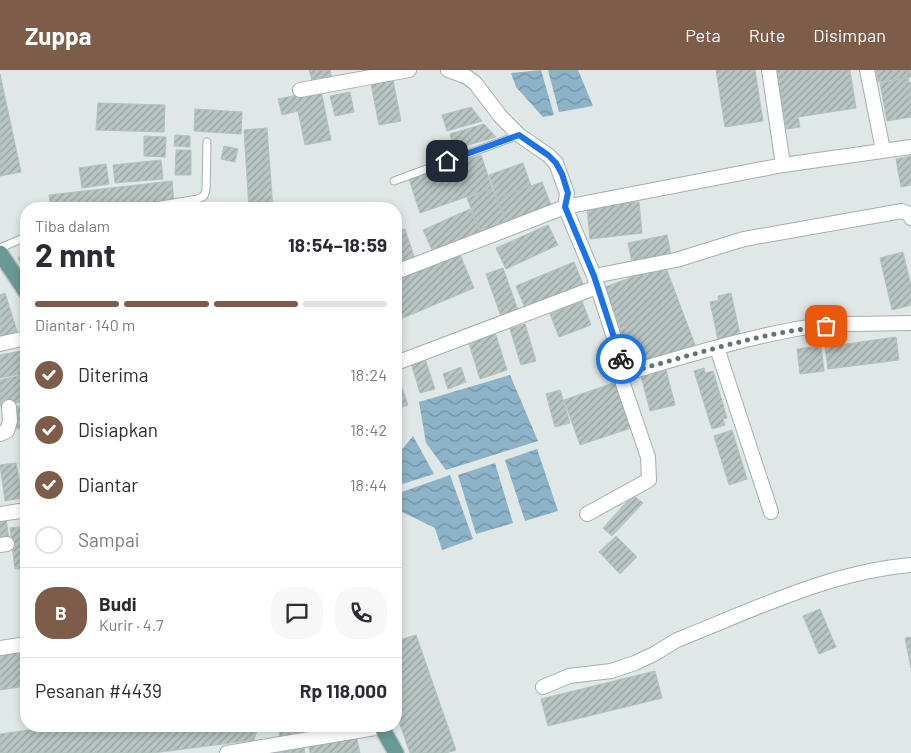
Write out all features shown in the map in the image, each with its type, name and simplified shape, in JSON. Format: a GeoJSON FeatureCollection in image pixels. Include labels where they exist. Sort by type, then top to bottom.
{"type":"FeatureCollection","features":[{"type":"Feature","properties":{"kind":"main road"},"geometry":{"type":"LineString","coordinates":[[0,253],[20,283]]}},
{"type":"Feature","properties":{"kind":"main road"},"geometry":{"type":"LineString","coordinates":[[384,732],[396,753]]}},
{"type":"Feature","properties":{"kind":"street"},"geometry":{"type":"LineString","coordinates":[[300,90],[410,70]]}},
{"type":"Feature","properties":{"kind":"street"},"geometry":{"type":"LineString","coordinates":[[448,70],[467,77],[475,83],[501,117],[519,135],[548,155],[556,163],[568,193],[565,207],[596,281],[621,359],[626,368],[637,370],[797,329],[840,324],[911,323]]}},
{"type":"Feature","properties":{"kind":"street"},"geometry":{"type":"LineString","coordinates":[[769,70],[783,165]]}},
{"type":"Feature","properties":{"kind":"street"},"geometry":{"type":"LineString","coordinates":[[868,70],[882,150]]}},
{"type":"Feature","properties":{"kind":"street"},"geometry":{"type":"LineString","coordinates":[[402,270],[565,207],[783,165],[911,147]]}},
{"type":"Feature","properties":{"kind":"street"},"geometry":{"type":"LineString","coordinates":[[402,361],[596,281],[630,270],[676,260],[744,239],[902,211],[907,212],[911,218]]}},
{"type":"Feature","properties":{"kind":"street"},"geometry":{"type":"LineString","coordinates":[[0,344],[20,339]]}},
{"type":"Feature","properties":{"kind":"street"},"geometry":{"type":"LineString","coordinates":[[717,348],[771,512]]}},
{"type":"Feature","properties":{"kind":"street"},"geometry":{"type":"LineString","coordinates":[[587,514],[650,480],[648,457],[623,384],[622,374],[626,368]]}},
{"type":"Feature","properties":{"kind":"street"},"geometry":{"type":"LineString","coordinates":[[0,434],[7,431],[9,427],[8,407]]}},
{"type":"Feature","properties":{"kind":"street"},"geometry":{"type":"LineString","coordinates":[[0,514],[20,511]]}},
{"type":"Feature","properties":{"kind":"street"},"geometry":{"type":"LineString","coordinates":[[543,687],[569,676],[610,671],[636,663],[678,640],[835,579],[872,570],[911,565]]}},
{"type":"Feature","properties":{"kind":"street"},"geometry":{"type":"LineString","coordinates":[[0,648],[20,645]]}},
{"type":"Feature","properties":{"kind":"street"},"geometry":{"type":"LineString","coordinates":[[227,753],[353,732]]}},
{"type":"Feature","properties":{"kind":"lane"},"geometry":{"type":"LineString","coordinates":[[394,182],[519,135]]}},
{"type":"Feature","properties":{"kind":"lane"},"geometry":{"type":"LineString","coordinates":[[180,202],[204,196],[206,190],[207,142]]}},
{"type":"Feature","properties":{"kind":"lane"},"geometry":{"type":"LineString","coordinates":[[0,248],[20,240]]}},
{"type":"Feature","properties":{"kind":"water"},"geometry":{"type":"Polygon","coordinates":[[[541,70],[554,115],[543,117],[516,87],[511,73],[541,70]]]}},
{"type":"Feature","properties":{"kind":"water"},"geometry":{"type":"Polygon","coordinates":[[[548,70],[578,70],[593,106],[559,112],[548,70]]]}},
{"type":"Feature","properties":{"kind":"water"},"geometry":{"type":"Polygon","coordinates":[[[510,375],[538,441],[446,470],[426,443],[419,402],[510,375]]]}},
{"type":"Feature","properties":{"kind":"water"},"geometry":{"type":"Polygon","coordinates":[[[413,436],[434,474],[402,484],[402,450],[413,436]]]}},
{"type":"Feature","properties":{"kind":"water"},"geometry":{"type":"Polygon","coordinates":[[[537,449],[558,511],[525,521],[505,460],[537,449]]]}},
{"type":"Feature","properties":{"kind":"water"},"geometry":{"type":"Polygon","coordinates":[[[495,463],[513,523],[476,534],[458,475],[495,463]]]}},
{"type":"Feature","properties":{"kind":"water"},"geometry":{"type":"Polygon","coordinates":[[[450,475],[473,539],[442,550],[435,528],[402,512],[402,492],[450,475]]]}},
{"type":"Feature","properties":{"kind":"building"},"geometry":{"type":"Polygon","coordinates":[[[309,70],[330,70],[332,78],[321,82],[320,77],[312,80],[309,70]]]}},
{"type":"Feature","properties":{"kind":"building"},"geometry":{"type":"Polygon","coordinates":[[[716,70],[755,70],[763,121],[725,127],[716,70]]]}},
{"type":"Feature","properties":{"kind":"building"},"geometry":{"type":"Polygon","coordinates":[[[777,70],[850,70],[856,108],[798,117],[800,127],[786,129],[777,70]]]}},
{"type":"Feature","properties":{"kind":"building"},"geometry":{"type":"Polygon","coordinates":[[[876,70],[911,70],[911,77],[878,82],[876,70]]]}},
{"type":"Feature","properties":{"kind":"building"},"geometry":{"type":"Polygon","coordinates":[[[0,74],[21,172],[0,176],[0,74]]]}},
{"type":"Feature","properties":{"kind":"building"},"geometry":{"type":"Polygon","coordinates":[[[908,78],[911,85],[911,117],[887,121],[880,83],[908,78]]]}},
{"type":"Feature","properties":{"kind":"building"},"geometry":{"type":"Polygon","coordinates":[[[393,80],[401,121],[379,125],[371,84],[393,80]]]}},
{"type":"Feature","properties":{"kind":"building"},"geometry":{"type":"Polygon","coordinates":[[[321,90],[331,140],[305,145],[298,111],[282,115],[278,99],[321,90]]]}},
{"type":"Feature","properties":{"kind":"building"},"geometry":{"type":"Polygon","coordinates":[[[350,92],[354,112],[335,116],[330,96],[350,92]]]}},
{"type":"Feature","properties":{"kind":"building"},"geometry":{"type":"Polygon","coordinates":[[[98,103],[165,105],[164,132],[96,130],[98,103]]]}},
{"type":"Feature","properties":{"kind":"building"},"geometry":{"type":"Polygon","coordinates":[[[471,107],[482,121],[447,131],[442,115],[471,107]]]}},
{"type":"Feature","properties":{"kind":"building"},"geometry":{"type":"Polygon","coordinates":[[[195,109],[242,112],[241,134],[194,131],[195,109]]]}},
{"type":"Feature","properties":{"kind":"building"},"geometry":{"type":"Polygon","coordinates":[[[484,124],[496,137],[454,149],[450,134],[484,124]]]}},
{"type":"Feature","properties":{"kind":"building"},"geometry":{"type":"Polygon","coordinates":[[[267,128],[272,202],[249,202],[244,130],[267,128]]]}},
{"type":"Feature","properties":{"kind":"building"},"geometry":{"type":"Polygon","coordinates":[[[175,135],[190,136],[190,147],[174,146],[175,135]]]}},
{"type":"Feature","properties":{"kind":"building"},"geometry":{"type":"Polygon","coordinates":[[[144,136],[166,137],[165,157],[144,156],[144,136]]]}},
{"type":"Feature","properties":{"kind":"building"},"geometry":{"type":"Polygon","coordinates":[[[224,146],[238,149],[235,162],[221,159],[224,146]]]}},
{"type":"Feature","properties":{"kind":"building"},"geometry":{"type":"Polygon","coordinates":[[[176,150],[191,150],[191,175],[175,175],[176,150]]]}},
{"type":"Feature","properties":{"kind":"building"},"geometry":{"type":"Polygon","coordinates":[[[481,155],[492,188],[420,213],[409,179],[481,155]]]}},
{"type":"Feature","properties":{"kind":"building"},"geometry":{"type":"Polygon","coordinates":[[[911,156],[911,185],[901,187],[896,159],[911,156]]]}},
{"type":"Feature","properties":{"kind":"building"},"geometry":{"type":"Polygon","coordinates":[[[161,160],[163,179],[115,183],[113,165],[161,160]]]}},
{"type":"Feature","properties":{"kind":"building"},"geometry":{"type":"Polygon","coordinates":[[[523,163],[531,186],[497,198],[489,175],[523,163]]]}},
{"type":"Feature","properties":{"kind":"building"},"geometry":{"type":"Polygon","coordinates":[[[106,164],[109,184],[82,188],[79,168],[106,164]]]}},
{"type":"Feature","properties":{"kind":"building"},"geometry":{"type":"Polygon","coordinates":[[[172,181],[174,202],[50,202],[49,195],[172,181]]]}},
{"type":"Feature","properties":{"kind":"building"},"geometry":{"type":"Polygon","coordinates":[[[542,182],[551,205],[506,221],[497,198],[542,182]]]}},
{"type":"Feature","properties":{"kind":"building"},"geometry":{"type":"Polygon","coordinates":[[[492,188],[506,221],[480,231],[467,198],[492,188]]]}},
{"type":"Feature","properties":{"kind":"building"},"geometry":{"type":"Polygon","coordinates":[[[639,202],[642,233],[590,239],[587,207],[639,202]]]}},
{"type":"Feature","properties":{"kind":"building"},"geometry":{"type":"Polygon","coordinates":[[[470,209],[480,231],[433,252],[423,230],[470,209]]]}},
{"type":"Feature","properties":{"kind":"building"},"geometry":{"type":"Polygon","coordinates":[[[548,225],[558,245],[506,269],[496,248],[548,225]]]}},
{"type":"Feature","properties":{"kind":"building"},"geometry":{"type":"Polygon","coordinates":[[[405,229],[415,259],[402,263],[402,230],[405,229]]]}},
{"type":"Feature","properties":{"kind":"building"},"geometry":{"type":"Polygon","coordinates":[[[667,235],[672,259],[633,267],[628,243],[667,235]]]}},
{"type":"Feature","properties":{"kind":"building"},"geometry":{"type":"Polygon","coordinates":[[[459,252],[474,288],[402,318],[402,276],[459,252]]]}},
{"type":"Feature","properties":{"kind":"building"},"geometry":{"type":"Polygon","coordinates":[[[903,252],[911,286],[911,305],[892,310],[880,258],[903,252]]]}},
{"type":"Feature","properties":{"kind":"building"},"geometry":{"type":"Polygon","coordinates":[[[574,262],[583,284],[525,308],[516,286],[574,262]]]}},
{"type":"Feature","properties":{"kind":"building"},"geometry":{"type":"Polygon","coordinates":[[[665,265],[695,345],[634,367],[605,287],[665,265]]]}},
{"type":"Feature","properties":{"kind":"building"},"geometry":{"type":"Polygon","coordinates":[[[503,268],[518,310],[501,316],[486,274],[503,268]]]}},
{"type":"Feature","properties":{"kind":"building"},"geometry":{"type":"Polygon","coordinates":[[[5,293],[17,331],[0,337],[0,295],[5,293]]]}},
{"type":"Feature","properties":{"kind":"building"},"geometry":{"type":"Polygon","coordinates":[[[731,293],[741,339],[719,344],[710,302],[719,300],[718,296],[731,293]]]}},
{"type":"Feature","properties":{"kind":"building"},"geometry":{"type":"Polygon","coordinates":[[[582,301],[591,325],[559,337],[550,314],[582,301]]]}},
{"type":"Feature","properties":{"kind":"building"},"geometry":{"type":"Polygon","coordinates":[[[525,324],[536,361],[521,365],[510,329],[525,324]]]}},
{"type":"Feature","properties":{"kind":"building"},"geometry":{"type":"Polygon","coordinates":[[[494,329],[507,370],[480,379],[467,337],[494,329]]]}},
{"type":"Feature","properties":{"kind":"building"},"geometry":{"type":"Polygon","coordinates":[[[896,337],[899,360],[828,369],[825,347],[896,337]]]}},
{"type":"Feature","properties":{"kind":"building"},"geometry":{"type":"Polygon","coordinates":[[[821,346],[824,371],[800,374],[797,349],[821,346]]]}},
{"type":"Feature","properties":{"kind":"building"},"geometry":{"type":"Polygon","coordinates":[[[20,351],[20,374],[0,378],[0,355],[20,351]]]}},
{"type":"Feature","properties":{"kind":"building"},"geometry":{"type":"Polygon","coordinates":[[[425,359],[435,389],[420,393],[411,363],[425,359]]]}},
{"type":"Feature","properties":{"kind":"building"},"geometry":{"type":"Polygon","coordinates":[[[461,367],[466,382],[448,389],[443,374],[461,367]]]}},
{"type":"Feature","properties":{"kind":"building"},"geometry":{"type":"Polygon","coordinates":[[[704,368],[705,373],[713,371],[727,418],[723,419],[725,425],[712,429],[694,371],[704,368]]]}},
{"type":"Feature","properties":{"kind":"building"},"geometry":{"type":"Polygon","coordinates":[[[666,370],[675,405],[650,411],[641,376],[666,370]]]}},
{"type":"Feature","properties":{"kind":"building"},"geometry":{"type":"Polygon","coordinates":[[[20,375],[20,402],[0,406],[0,380],[20,375]]]}},
{"type":"Feature","properties":{"kind":"building"},"geometry":{"type":"Polygon","coordinates":[[[619,381],[634,427],[580,445],[564,400],[619,381]]]}},
{"type":"Feature","properties":{"kind":"building"},"geometry":{"type":"Polygon","coordinates":[[[402,388],[408,405],[402,407],[402,388]]]}},
{"type":"Feature","properties":{"kind":"building"},"geometry":{"type":"Polygon","coordinates":[[[560,390],[570,423],[555,427],[546,394],[560,390]]]}},
{"type":"Feature","properties":{"kind":"building"},"geometry":{"type":"Polygon","coordinates":[[[20,406],[20,429],[17,429],[13,407],[20,406]]]}},
{"type":"Feature","properties":{"kind":"building"},"geometry":{"type":"Polygon","coordinates":[[[732,430],[747,479],[729,485],[714,436],[732,430]]]}},
{"type":"Feature","properties":{"kind":"building"},"geometry":{"type":"Polygon","coordinates":[[[16,463],[20,498],[5,501],[0,465],[16,463]]]}},
{"type":"Feature","properties":{"kind":"building"},"geometry":{"type":"Polygon","coordinates":[[[633,495],[643,503],[612,536],[603,528],[633,495]]]}},
{"type":"Feature","properties":{"kind":"building"},"geometry":{"type":"Polygon","coordinates":[[[0,518],[6,518],[9,540],[0,541],[0,518]]]}},
{"type":"Feature","properties":{"kind":"building"},"geometry":{"type":"Polygon","coordinates":[[[20,527],[20,569],[15,569],[10,528],[20,527]]]}},
{"type":"Feature","properties":{"kind":"building"},"geometry":{"type":"Polygon","coordinates":[[[616,536],[637,557],[620,574],[599,552],[616,536]]]}},
{"type":"Feature","properties":{"kind":"building"},"geometry":{"type":"Polygon","coordinates":[[[820,609],[836,647],[819,654],[803,616],[820,609]]]}},
{"type":"Feature","properties":{"kind":"building"},"geometry":{"type":"Polygon","coordinates":[[[416,635],[456,750],[446,753],[410,753],[402,730],[402,639],[416,635]]]}},
{"type":"Feature","properties":{"kind":"building"},"geometry":{"type":"Polygon","coordinates":[[[911,637],[911,668],[905,638],[911,637]]]}},
{"type":"Feature","properties":{"kind":"building"},"geometry":{"type":"Polygon","coordinates":[[[20,652],[20,687],[0,690],[0,654],[20,652]]]}},
{"type":"Feature","properties":{"kind":"building"},"geometry":{"type":"Polygon","coordinates":[[[655,671],[662,698],[548,726],[541,699],[655,671]]]}},
{"type":"Feature","properties":{"kind":"building"},"geometry":{"type":"Polygon","coordinates":[[[20,731],[256,732],[254,740],[153,753],[0,753],[0,734],[20,731]]]}},
{"type":"Feature","properties":{"kind":"building"},"geometry":{"type":"Polygon","coordinates":[[[279,732],[322,732],[320,734],[280,740],[279,732]]]}},
{"type":"Feature","properties":{"kind":"building"},"geometry":{"type":"Polygon","coordinates":[[[356,735],[360,753],[310,753],[308,744],[356,735]]]}},
{"type":"Feature","properties":{"kind":"building"},"geometry":{"type":"Polygon","coordinates":[[[304,748],[305,753],[269,753],[304,748]]]}},
{"type":"Feature","properties":{"kind":"way so far"},"geometry":{"type":"LineString","coordinates":[[621,359],[626,368],[637,370],[736,343],[797,329],[826,326]]}},
{"type":"Feature","properties":{"kind":"route"},"geometry":{"type":"LineString","coordinates":[[447,161],[519,135],[548,155],[556,163],[568,193],[565,207],[594,276],[621,359]]}}]}
